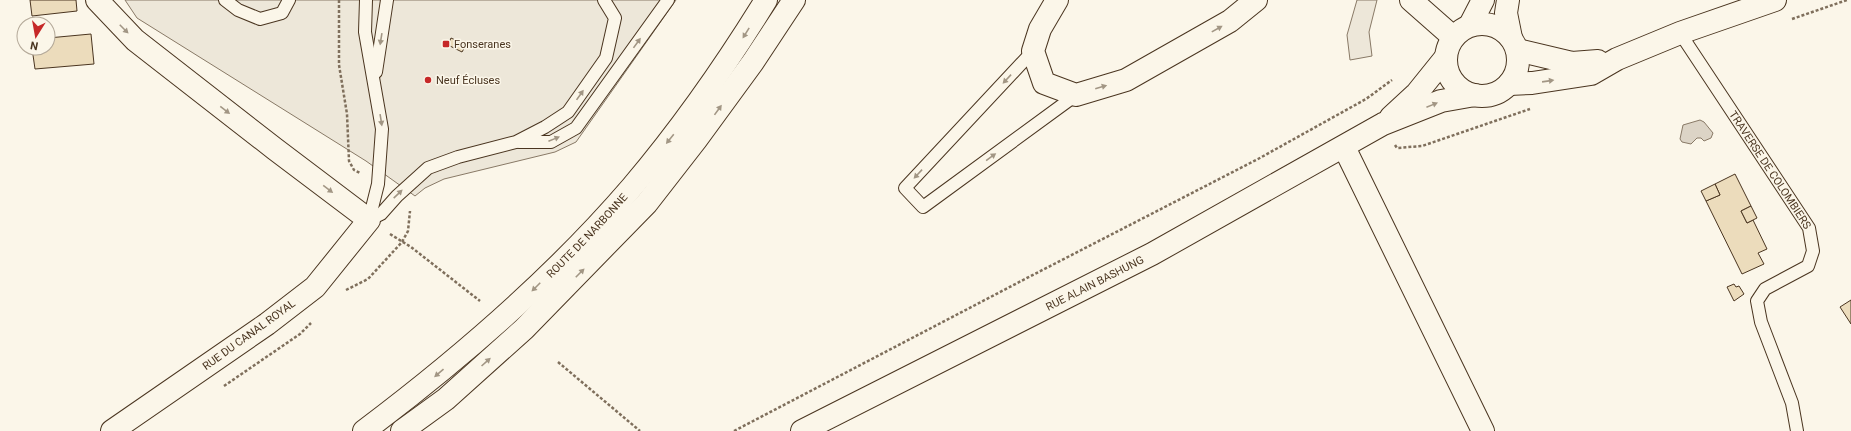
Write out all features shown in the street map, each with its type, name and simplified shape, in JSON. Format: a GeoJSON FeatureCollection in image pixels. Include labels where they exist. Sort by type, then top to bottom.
{"type":"FeatureCollection","features":[{"type":"Feature","properties":{"kind":"street"},"geometry":{"type":"LineString","coordinates":[[97,0],[135,40],[275,150],[369,220]]}},
{"type":"Feature","properties":{"kind":"street","name":"ROUTE DE NARBONNE"},"geometry":{"type":"LineString","coordinates":[[364,431],[429,382],[511,312],[632,187],[679,128],[738,45],[766,0]]}},
{"type":"Feature","properties":{"kind":"street","name":"ROUTE DE NARBONNE"},"geometry":{"type":"LineString","coordinates":[[402,431],[446,399],[524,329],[647,203],[740,80],[794,0]]}},
{"type":"Feature","properties":{"kind":"street"},"geometry":{"type":"LineString","coordinates":[[1057,0],[1040,29],[1033,51],[1044,83],[1076,95],[1126,80],[1230,21],[1256,0]]}},
{"type":"Feature","properties":{"kind":"street"},"geometry":{"type":"LineString","coordinates":[[1411,0],[1456,40]]}},
{"type":"Feature","properties":{"kind":"street","name":"RUE ALAIN BASHUNG"},"geometry":{"type":"LineString","coordinates":[[1383,124],[1417,93],[1483,0]]}},
{"type":"Feature","properties":{"kind":"street"},"geometry":{"type":"LineString","coordinates":[[1508,0],[1506,13],[1514,44],[1518,62],[1516,74],[1509,84],[1499,92],[1488,96],[1475,95],[1461,89],[1450,77],[1447,67],[1456,40],[1481,24],[1493,25],[1503,30],[1514,44],[1572,63],[1617,59]]}},
{"type":"Feature","properties":{"kind":"street"},"geometry":{"type":"LineString","coordinates":[[1509,84],[1532,83],[1591,74],[1617,59],[1680,33],[1775,0]]}},
{"type":"Feature","properties":{"kind":"street","name":"RUE ALAIN BASHUNG"},"geometry":{"type":"LineString","coordinates":[[802,431],[1152,254],[1383,124],[1441,101],[1475,95]]}},
{"type":"Feature","properties":{"kind":"street"},"geometry":{"type":"LineString","coordinates":[[1344,147],[1482,431]]}},
{"type":"Feature","properties":{"kind":"street","name":"RUE DU CANAL ROYAL"},"geometry":{"type":"LineString","coordinates":[[112,431],[267,324],[315,287],[369,220]]}},
{"type":"Feature","properties":{"kind":"lane"},"geometry":{"type":"LineString","coordinates":[[224,0],[238,10],[260,19],[282,13],[289,0]]}},
{"type":"Feature","properties":{"kind":"lane"},"geometry":{"type":"LineString","coordinates":[[366,0],[365,32],[375,81],[382,129],[378,184],[369,220]]}},
{"type":"Feature","properties":{"kind":"lane"},"geometry":{"type":"LineString","coordinates":[[375,81],[387,0]]}},
{"type":"Feature","properties":{"kind":"lane"},"geometry":{"type":"LineString","coordinates":[[516,142],[545,127],[568,112],[606,58],[615,18],[604,0]]}},
{"type":"Feature","properties":{"kind":"lane"},"geometry":{"type":"LineString","coordinates":[[369,220],[381,214],[397,196],[428,168],[458,156],[516,142],[551,142],[576,128],[668,0]]}},
{"type":"Feature","properties":{"kind":"lane","name":"TRAVERSE DE COLOMBIERS"},"geometry":{"type":"LineString","coordinates":[[1680,33],[1809,228],[1813,250],[1808,266],[1765,289],[1757,301],[1762,322],[1792,404],[1798,431]]}},
{"type":"Feature","properties":{"kind":"lane"},"geometry":{"type":"LineString","coordinates":[[1033,51],[905,188],[923,207],[1076,95]]}},
{"type":"Feature","properties":{"kind":"path"},"geometry":{"type":"LineString","coordinates":[[734,431],[1024,278],[1258,159],[1366,99]]}},
{"type":"Feature","properties":{"kind":"path"},"geometry":{"type":"LineString","coordinates":[[402,242],[480,301]]}},
{"type":"Feature","properties":{"kind":"path"},"geometry":{"type":"LineString","coordinates":[[558,362],[640,431]]}},
{"type":"Feature","properties":{"kind":"shaded area","name":"Neuf Écluses"},"geometry":{"type":"Polygon","coordinates":[[[125,0],[676,0],[576,142],[555,152],[444,179],[425,188],[415,196],[366,161],[137,18],[125,0]]]}},
{"type":"Feature","properties":{"kind":"shaded area"},"geometry":{"type":"Polygon","coordinates":[[[1357,0],[1377,0],[1369,32],[1372,56],[1350,60],[1347,35],[1357,0]]]}},
{"type":"Feature","properties":{"kind":"shaded area"},"geometry":{"type":"Polygon","coordinates":[[[1700,120],[1704,122],[1713,133],[1711,138],[1704,141],[1701,138],[1697,138],[1691,144],[1682,142],[1680,139],[1683,125],[1700,120]]]}},
{"type":"Feature","properties":{"kind":"building"},"geometry":{"type":"Polygon","coordinates":[[[30,0],[76,0],[77,11],[32,16],[30,0]]]}},
{"type":"Feature","properties":{"kind":"building"},"geometry":{"type":"Polygon","coordinates":[[[91,34],[94,64],[35,69],[33,56],[56,56],[56,37],[91,34]]]}},
{"type":"Feature","properties":{"kind":"building"},"geometry":{"type":"Polygon","coordinates":[[[451,38],[466,45],[462,52],[448,45],[451,38]]]}},
{"type":"Feature","properties":{"kind":"building"},"geometry":{"type":"Polygon","coordinates":[[[1735,174],[1751,206],[1741,211],[1747,223],[1753,220],[1767,249],[1758,253],[1764,264],[1742,274],[1706,201],[1720,195],[1715,184],[1735,174]]]}},
{"type":"Feature","properties":{"kind":"building"},"geometry":{"type":"Polygon","coordinates":[[[1715,184],[1720,195],[1706,201],[1701,191],[1715,184]]]}},
{"type":"Feature","properties":{"kind":"building"},"geometry":{"type":"Polygon","coordinates":[[[1751,206],[1757,218],[1747,223],[1741,211],[1751,206]]]}},
{"type":"Feature","properties":{"kind":"building"},"geometry":{"type":"Polygon","coordinates":[[[1734,284],[1736,287],[1739,286],[1744,294],[1734,301],[1727,287],[1734,284]]]}},
{"type":"Feature","properties":{"kind":"building"},"geometry":{"type":"Polygon","coordinates":[[[1851,300],[1851,324],[1840,307],[1851,300]]]}},
{"type":"Feature","properties":{"kind":"place","name":"Fonseranes"},"geometry":{"type":"Point","coordinates":[446,44]}},
{"type":"Feature","properties":{"kind":"place","name":"Neuf Écluses"},"geometry":{"type":"Point","coordinates":[428,80]}}]}
